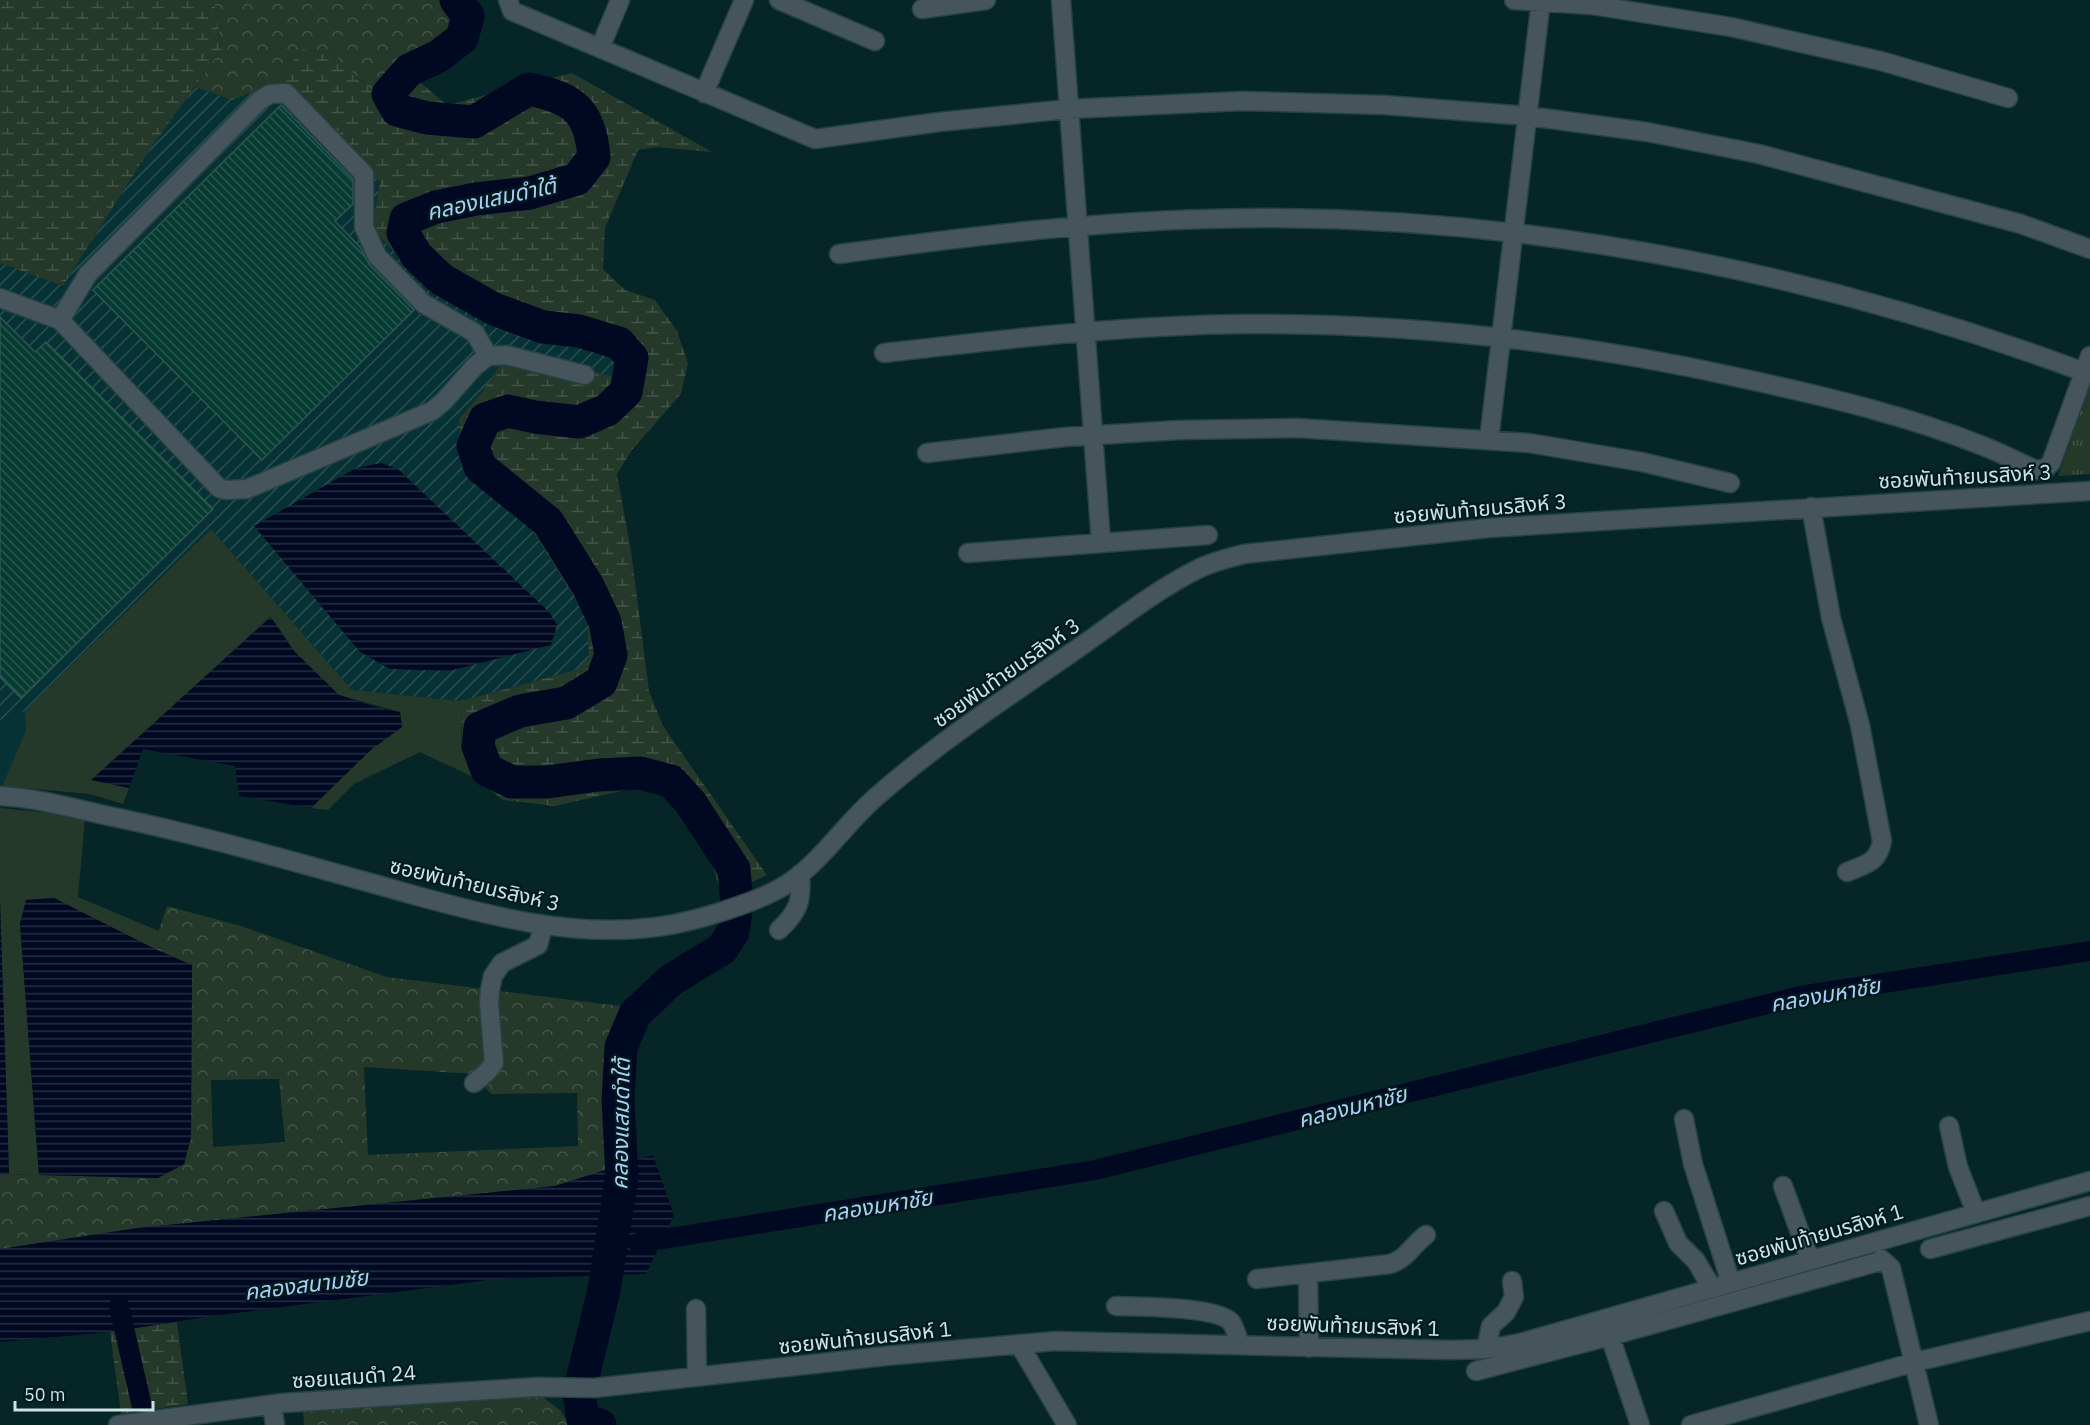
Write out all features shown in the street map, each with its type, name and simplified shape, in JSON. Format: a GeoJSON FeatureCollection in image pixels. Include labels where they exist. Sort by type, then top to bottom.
{"type":"FeatureCollection","features":[{"type":"Feature","properties":{"kind":"street"},"geometry":{"type":"LineString","coordinates":[[507,0],[512,10],[815,139],[939,122],[1069,109],[1242,101],[1384,105],[1528,116],[1647,132],[1759,154],[2021,224],[2090,249]]}},
{"type":"Feature","properties":{"kind":"street"},"geometry":{"type":"LineString","coordinates":[[600,48],[620,0]]}},
{"type":"Feature","properties":{"kind":"street"},"geometry":{"type":"LineString","coordinates":[[704,93],[744,0]]}},
{"type":"Feature","properties":{"kind":"street"},"geometry":{"type":"LineString","coordinates":[[779,0],[874,41]]}},
{"type":"Feature","properties":{"kind":"street"},"geometry":{"type":"LineString","coordinates":[[922,9],[986,0]]}},
{"type":"Feature","properties":{"kind":"street"},"geometry":{"type":"LineString","coordinates":[[1061,0],[1101,542]]}},
{"type":"Feature","properties":{"kind":"street"},"geometry":{"type":"LineString","coordinates":[[1514,0],[1592,5],[1731,27],[1891,64],[2008,98]]}},
{"type":"Feature","properties":{"kind":"street"},"geometry":{"type":"LineString","coordinates":[[1488,440],[1541,1]]}},
{"type":"Feature","properties":{"kind":"street"},"geometry":{"type":"LineString","coordinates":[[60,320],[88,274],[260,100],[270,94],[286,93],[364,174],[364,227],[377,256],[424,304],[476,333],[488,356]]}},
{"type":"Feature","properties":{"kind":"street"},"geometry":{"type":"LineString","coordinates":[[839,254],[924,242],[1078,226],[1275,218],[1433,225],[1635,249],[1718,266],[1852,297],[2087,364],[2051,463],[2045,469],[2036,470],[1984,446],[1930,427],[1794,389],[1645,358],[1501,336],[1423,329],[1248,324],[1033,335],[884,353]]}},
{"type":"Feature","properties":{"kind":"street"},"geometry":{"type":"LineString","coordinates":[[0,298],[60,320],[219,488],[226,490],[247,489],[432,411],[475,366],[488,356],[506,355],[585,375]]}},
{"type":"Feature","properties":{"kind":"street"},"geometry":{"type":"LineString","coordinates":[[927,453],[1093,436],[1179,430],[1297,428],[1488,440],[1586,452],[1642,462],[1730,483]]}},
{"type":"Feature","properties":{"kind":"street","name":"ซอยพันท้ายนรสิงห์ 3"},"geometry":{"type":"LineString","coordinates":[[0,796],[29,797],[156,826],[436,901],[543,926],[609,930],[655,927],[720,911],[788,884],[874,798],[926,757],[1030,681],[1165,588],[1197,569],[1219,561],[1244,554],[1276,550],[1490,528],[2090,491]]}},
{"type":"Feature","properties":{"kind":"street"},"geometry":{"type":"LineString","coordinates":[[1811,507],[1831,618],[1860,724],[1882,841],[1880,851],[1874,860],[1847,872]]}},
{"type":"Feature","properties":{"kind":"street"},"geometry":{"type":"LineString","coordinates":[[968,553],[1208,535]]}},
{"type":"Feature","properties":{"kind":"street"},"geometry":{"type":"LineString","coordinates":[[779,930],[791,918],[797,907],[801,894],[800,874]]}},
{"type":"Feature","properties":{"kind":"street"},"geometry":{"type":"LineString","coordinates":[[474,1083],[494,1063],[489,1003],[494,976],[502,963],[538,945],[543,926]]}},
{"type":"Feature","properties":{"kind":"street"},"geometry":{"type":"LineString","coordinates":[[1684,1119],[1693,1164],[1731,1283]]}},
{"type":"Feature","properties":{"kind":"street"},"geometry":{"type":"LineString","coordinates":[[1948,1126],[1958,1167],[1976,1213]]}},
{"type":"Feature","properties":{"kind":"street","name":"ซอยพันท้ายนรสิงห์ 1"},"geometry":{"type":"LineString","coordinates":[[594,1388],[886,1356],[1055,1341],[1240,1344],[1309,1348],[1485,1349],[1520,1343],[2090,1181]]}},
{"type":"Feature","properties":{"kind":"street"},"geometry":{"type":"LineString","coordinates":[[1783,1186],[1810,1260]]}},
{"type":"Feature","properties":{"kind":"street"},"geometry":{"type":"LineString","coordinates":[[1930,1249],[2090,1206]]}},
{"type":"Feature","properties":{"kind":"street"},"geometry":{"type":"LineString","coordinates":[[1664,1211],[1678,1243],[1696,1261],[1712,1288]]}},
{"type":"Feature","properties":{"kind":"street"},"geometry":{"type":"LineString","coordinates":[[1257,1279],[1390,1264],[1402,1260],[1416,1242],[1425,1235]]}},
{"type":"Feature","properties":{"kind":"street"},"geometry":{"type":"LineString","coordinates":[[1476,1371],[1610,1336],[1881,1261],[1881,1259],[1891,1268],[1929,1425]]}},
{"type":"Feature","properties":{"kind":"street"},"geometry":{"type":"LineString","coordinates":[[1308,1274],[1309,1348]]}},
{"type":"Feature","properties":{"kind":"street"},"geometry":{"type":"LineString","coordinates":[[1485,1349],[1491,1326],[1506,1312],[1514,1297],[1512,1281]]}},
{"type":"Feature","properties":{"kind":"street"},"geometry":{"type":"LineString","coordinates":[[1116,1306],[1174,1309],[1224,1317],[1232,1323],[1240,1344]]}},
{"type":"Feature","properties":{"kind":"street"},"geometry":{"type":"LineString","coordinates":[[696,1309],[697,1376]]}},
{"type":"Feature","properties":{"kind":"street"},"geometry":{"type":"LineString","coordinates":[[1691,1425],[1915,1362],[2090,1321]]}},
{"type":"Feature","properties":{"kind":"street"},"geometry":{"type":"LineString","coordinates":[[1610,1336],[1640,1425]]}},
{"type":"Feature","properties":{"kind":"street"},"geometry":{"type":"LineString","coordinates":[[1019,1344],[1067,1425]]}},
{"type":"Feature","properties":{"kind":"street","name":"ซอยแสมดำ 24"},"geometry":{"type":"LineString","coordinates":[[118,1425],[152,1423],[272,1405],[537,1387],[594,1388]]}},
{"type":"Feature","properties":{"kind":"street"},"geometry":{"type":"LineString","coordinates":[[272,1405],[275,1425]]}},
{"type":"Feature","properties":{"kind":"shaded area"},"geometry":{"type":"Polygon","coordinates":[[[276,83],[380,182],[372,228],[421,281],[512,331],[515,313],[623,334],[615,377],[483,391],[459,419],[461,466],[519,510],[587,617],[589,660],[576,670],[461,701],[352,690],[211,529],[25,711],[0,720],[0,263],[63,286],[146,155],[195,87],[232,100],[276,83]]]}},
{"type":"Feature","properties":{"kind":"shaded area"},"geometry":{"type":"Polygon","coordinates":[[[25,711],[27,731],[0,791],[0,720],[25,711]]]}},
{"type":"Feature","properties":{"kind":"green space"},"geometry":{"type":"Polygon","coordinates":[[[0,0],[214,0],[221,50],[146,155],[63,286],[0,263],[0,0]]]}},
{"type":"Feature","properties":{"kind":"green space"},"geometry":{"type":"Polygon","coordinates":[[[214,0],[439,0],[458,12],[447,40],[405,62],[380,98],[334,55],[302,49],[276,83],[232,100],[195,87],[221,50],[214,0]]]}},
{"type":"Feature","properties":{"kind":"green space"},"geometry":{"type":"Polygon","coordinates":[[[302,49],[334,55],[380,98],[405,62],[421,83],[447,105],[572,73],[712,152],[656,147],[638,150],[605,228],[603,269],[625,290],[655,300],[677,331],[688,363],[681,394],[632,450],[617,474],[631,551],[649,691],[663,726],[767,875],[722,896],[705,842],[669,794],[630,789],[555,806],[503,800],[473,777],[462,755],[461,701],[576,670],[589,659],[587,617],[519,510],[461,466],[459,419],[483,391],[511,348],[614,377],[623,334],[516,314],[512,331],[421,280],[372,228],[380,182],[276,83],[302,49]]]}},
{"type":"Feature","properties":{"kind":"green space"},"geometry":{"type":"Polygon","coordinates":[[[2090,385],[2090,474],[2058,476],[2090,385]]]}},
{"type":"Feature","properties":{"kind":"green space"},"geometry":{"type":"Polygon","coordinates":[[[211,529],[352,690],[461,701],[462,755],[473,777],[420,752],[354,784],[328,810],[311,808],[372,748],[402,727],[400,712],[339,695],[294,651],[270,617],[92,780],[129,788],[123,804],[90,794],[2,786],[26,731],[25,711],[211,529]]]}},
{"type":"Feature","properties":{"kind":"green space"},"geometry":{"type":"Polygon","coordinates":[[[0,808],[51,813],[85,820],[78,897],[159,931],[153,948],[54,898],[26,900],[20,924],[39,1175],[9,1174],[0,901],[0,808]]]}},
{"type":"Feature","properties":{"kind":"green space"},"geometry":{"type":"Polygon","coordinates":[[[167,906],[241,926],[387,977],[620,1006],[603,1084],[609,1169],[555,1186],[138,1228],[0,1249],[0,1174],[158,1178],[184,1164],[191,1138],[192,965],[153,948],[167,906]],[[364,1067],[368,1155],[578,1146],[577,1093],[491,1094],[474,1074],[364,1067]],[[279,1079],[211,1080],[213,1147],[285,1142],[279,1079]]]}},
{"type":"Feature","properties":{"kind":"green space"},"geometry":{"type":"Polygon","coordinates":[[[177,1322],[188,1404],[121,1414],[110,1332],[177,1322]]]}},
{"type":"Feature","properties":{"kind":"green space"},"geometry":{"type":"Polygon","coordinates":[[[536,1392],[561,1411],[569,1425],[304,1425],[303,1409],[536,1392]]]}},
{"type":"Feature","properties":{"kind":"water"},"geometry":{"type":"Polygon","coordinates":[[[381,463],[398,469],[550,613],[557,625],[551,645],[449,671],[390,669],[360,652],[254,526],[356,468],[381,463]]]}},
{"type":"Feature","properties":{"kind":"water"},"geometry":{"type":"Polygon","coordinates":[[[271,617],[294,651],[339,695],[400,712],[402,727],[372,749],[311,808],[239,796],[235,766],[143,749],[129,788],[91,780],[271,617]]]}},
{"type":"Feature","properties":{"kind":"water"},"geometry":{"type":"Polygon","coordinates":[[[54,898],[192,965],[191,1138],[184,1164],[158,1178],[39,1175],[20,924],[26,900],[54,898]]]}},
{"type":"Feature","properties":{"kind":"water"},"geometry":{"type":"Polygon","coordinates":[[[0,901],[9,1174],[0,1174],[0,901]]]}},
{"type":"Feature","properties":{"kind":"water","name":"คลองสนามชัย"},"geometry":{"type":"Polygon","coordinates":[[[653,1155],[674,1215],[646,1274],[496,1279],[213,1316],[110,1332],[0,1342],[0,1249],[138,1228],[555,1186],[653,1155]]]}},
{"type":"Feature","properties":{"kind":"building"},"geometry":{"type":"Polygon","coordinates":[[[281,105],[353,179],[353,204],[335,221],[360,247],[369,264],[414,310],[262,460],[93,290],[281,105]]]}},
{"type":"Feature","properties":{"kind":"building"},"geometry":{"type":"Polygon","coordinates":[[[0,317],[35,352],[46,342],[213,509],[21,698],[0,677],[0,317]]]}},
{"type":"Feature","properties":{"kind":"waterway","name":"คลองแสมดำใต้"},"geometry":{"type":"LineString","coordinates":[[456,0],[468,16],[462,38],[439,56],[409,70],[388,94],[397,110],[427,118],[474,122],[529,89],[557,97],[576,109],[588,128],[594,157],[577,179],[530,193],[476,199],[436,207],[406,219],[403,233],[417,256],[441,279],[494,309],[543,327],[579,331],[619,343],[632,358],[626,392],[607,410],[579,422],[508,411],[485,419],[473,446],[480,467],[548,522],[588,586],[605,622],[611,655],[601,682],[566,703],[520,711],[480,728],[478,746],[487,770],[512,782],[547,782],[599,775],[640,773],[671,781],[690,802],[734,869],[737,904],[733,932],[722,949],[671,980],[635,1014],[621,1047],[618,1100],[622,1176],[604,1290],[579,1393],[583,1420],[600,1425]]}},
{"type":"Feature","properties":{"kind":"waterway","name":"คลองมหาชัย"},"geometry":{"type":"LineString","coordinates":[[638,1243],[1095,1170],[1800,996],[2090,951]]}},
{"type":"Feature","properties":{"kind":"waterway"},"geometry":{"type":"LineString","coordinates":[[119,1306],[142,1407]]}}]}
